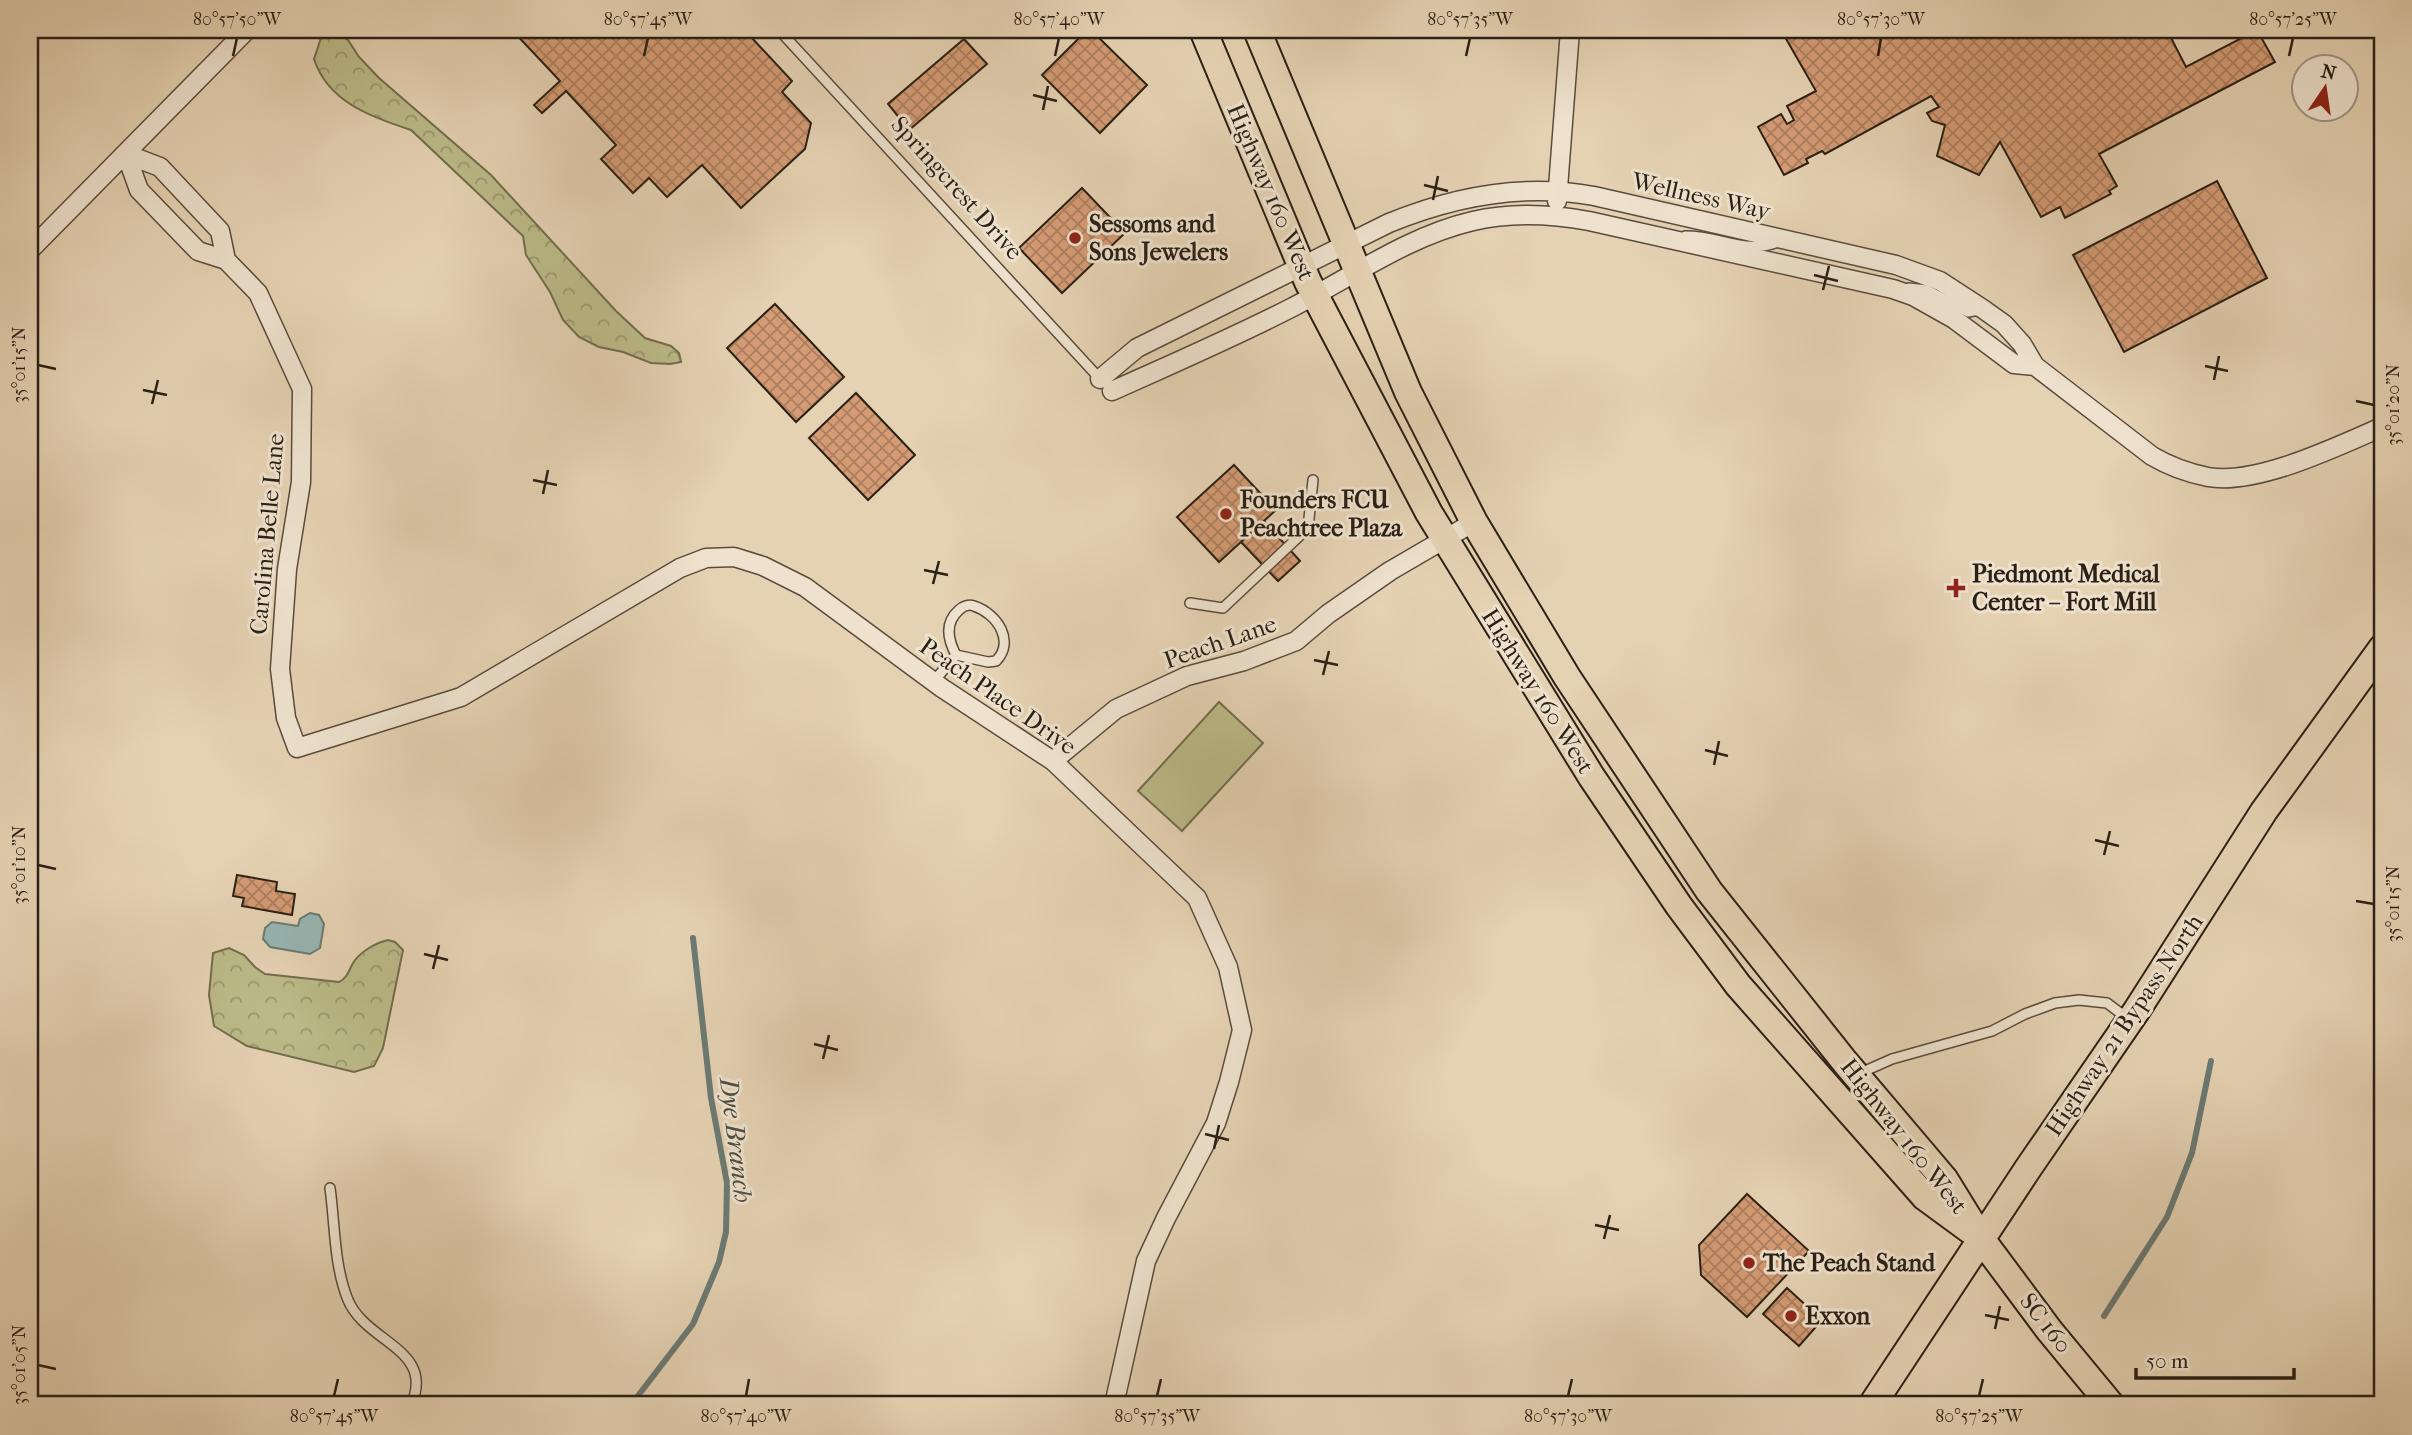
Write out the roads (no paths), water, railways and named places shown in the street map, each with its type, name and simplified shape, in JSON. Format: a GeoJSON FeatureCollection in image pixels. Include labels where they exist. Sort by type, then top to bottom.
{"type":"FeatureCollection","features":[{"type":"Feature","properties":{"kind":"main road","name":"Highway 160 West"},"geometry":{"type":"LineString","coordinates":[[1203,30],[1315,295],[1444,538],[1591,776],[1679,906],[1738,985],[1925,1197],[1982,1240]]}},
{"type":"Feature","properties":{"kind":"main road","name":"Highway 160 West"},"geometry":{"type":"LineString","coordinates":[[1257,30],[1348,278],[1474,522],[1567,677],[1709,891],[1945,1180],[1982,1240]]}},
{"type":"Feature","properties":{"kind":"main road","name":"Highway 21 Bypass North"},"geometry":{"type":"LineString","coordinates":[[1872,1405],[2130,1020],[2264,811],[2382,648]]}},
{"type":"Feature","properties":{"kind":"main road","name":"SC 160"},"geometry":{"type":"LineString","coordinates":[[1982,1240],[2049,1330],[2111,1405]]}},
{"type":"Feature","properties":{"kind":"street"},"geometry":{"type":"LineString","coordinates":[[30,250],[247,30]]}},
{"type":"Feature","properties":{"kind":"street"},"geometry":{"type":"LineString","coordinates":[[1556,216],[1570,30]]}},
{"type":"Feature","properties":{"kind":"street","name":"Carolina Belle Lane"},"geometry":{"type":"LineString","coordinates":[[127,154],[160,167],[220,231],[226,261]]}},
{"type":"Feature","properties":{"kind":"street","name":"Carolina Belle Lane"},"geometry":{"type":"LineString","coordinates":[[127,154],[139,190],[198,251],[226,261],[258,293],[302,388],[301,482],[287,569],[280,668],[286,718],[298,748]]}},
{"type":"Feature","properties":{"kind":"street","name":"Wellness Way"},"geometry":{"type":"LineString","coordinates":[[1336,249],[1419,211],[1453,201],[1514,191],[1558,190],[1594,196],[1927,275],[2004,324],[2022,344],[2035,366],[2152,456],[2170,466],[2209,478],[2242,478],[2315,456],[2382,427]]}},
{"type":"Feature","properties":{"kind":"street","name":"Wellness Way"},"geometry":{"type":"LineString","coordinates":[[1348,278],[1402,248],[1442,230],[1473,221],[1524,215],[1556,216],[1659,236],[1893,289],[1913,296],[1954,319],[2014,364],[2035,366]]}},
{"type":"Feature","properties":{"kind":"street"},"geometry":{"type":"LineString","coordinates":[[1106,385],[1137,348],[1336,249]]}},
{"type":"Feature","properties":{"kind":"street"},"geometry":{"type":"LineString","coordinates":[[1850,278],[1854,256]]}},
{"type":"Feature","properties":{"kind":"street"},"geometry":{"type":"LineString","coordinates":[[1106,385],[1315,295],[1348,278]]}},
{"type":"Feature","properties":{"kind":"street","name":"Peach Lane"},"geometry":{"type":"LineString","coordinates":[[1053,761],[1116,709],[1187,676],[1244,661],[1296,641],[1366,587],[1474,522]]}},
{"type":"Feature","properties":{"kind":"street","name":"Peach Place Drive"},"geometry":{"type":"LineString","coordinates":[[298,748],[461,697],[680,568],[706,558],[734,557],[763,566],[805,587],[933,681],[1053,761],[1197,898],[1228,967],[1242,1030],[1216,1123],[1146,1261],[1114,1405]]}},
{"type":"Feature","properties":{"kind":"lane","name":"Springcrest Drive"},"geometry":{"type":"LineString","coordinates":[[779,30],[1106,385]]}},
{"type":"Feature","properties":{"kind":"lane"},"geometry":{"type":"LineString","coordinates":[[1659,236],[1708,237],[1756,248],[1783,240]]}},
{"type":"Feature","properties":{"kind":"lane"},"geometry":{"type":"LineString","coordinates":[[1893,289],[1927,290],[1968,312],[1983,309]]}},
{"type":"Feature","properties":{"kind":"lane"},"geometry":{"type":"LineString","coordinates":[[1190,603],[1223,608],[1308,528],[1313,480]]}},
{"type":"Feature","properties":{"kind":"lane"},"geometry":{"type":"LineString","coordinates":[[972,605],[986,613],[1005,635],[1006,646],[996,662],[988,663],[956,655],[948,637],[948,628],[951,619],[965,606],[972,605]]}},
{"type":"Feature","properties":{"kind":"lane"},"geometry":{"type":"LineString","coordinates":[[933,681],[956,655]]}},
{"type":"Feature","properties":{"kind":"lane"},"geometry":{"type":"LineString","coordinates":[[1856,1074],[1892,1059],[1992,1031],[2025,1014],[2055,1003],[2079,1000],[2107,1003],[2130,1020]]}},
{"type":"Feature","properties":{"kind":"lane"},"geometry":{"type":"LineString","coordinates":[[330,1188],[341,1278],[349,1303],[386,1341],[408,1358],[417,1372],[417,1391],[411,1405]]}},
{"type":"Feature","properties":{"kind":"water"},"geometry":{"type":"Polygon","coordinates":[[[310,913],[319,915],[324,924],[320,948],[310,954],[270,947],[263,939],[265,928],[272,922],[298,926],[300,919],[310,913]]]}},
{"type":"Feature","properties":{"kind":"waterway","name":"Dye Branch"},"geometry":{"type":"LineString","coordinates":[[631,1405],[693,1324],[719,1262],[726,1232],[727,1183],[711,1098],[693,938]]}},
{"type":"Feature","properties":{"kind":"waterway"},"geometry":{"type":"LineString","coordinates":[[2104,1316],[2167,1217],[2192,1153],[2211,1061]]}},
{"type":"Feature","properties":{"kind":"place","name":"Sessoms and Sons Jewelers"},"geometry":{"type":"Point","coordinates":[1075,238]}},
{"type":"Feature","properties":{"kind":"place","name":"Founders FCU Peachtree Plaza"},"geometry":{"type":"Point","coordinates":[1226,514]}},
{"type":"Feature","properties":{"kind":"place","name":"Piedmont Medical Center – Fort Mill"},"geometry":{"type":"Point","coordinates":[1956,588]}},
{"type":"Feature","properties":{"kind":"place","name":"The Peach Stand"},"geometry":{"type":"Point","coordinates":[1749,1263]}},
{"type":"Feature","properties":{"kind":"place","name":"Exxon"},"geometry":{"type":"Point","coordinates":[1791,1316]}}]}
